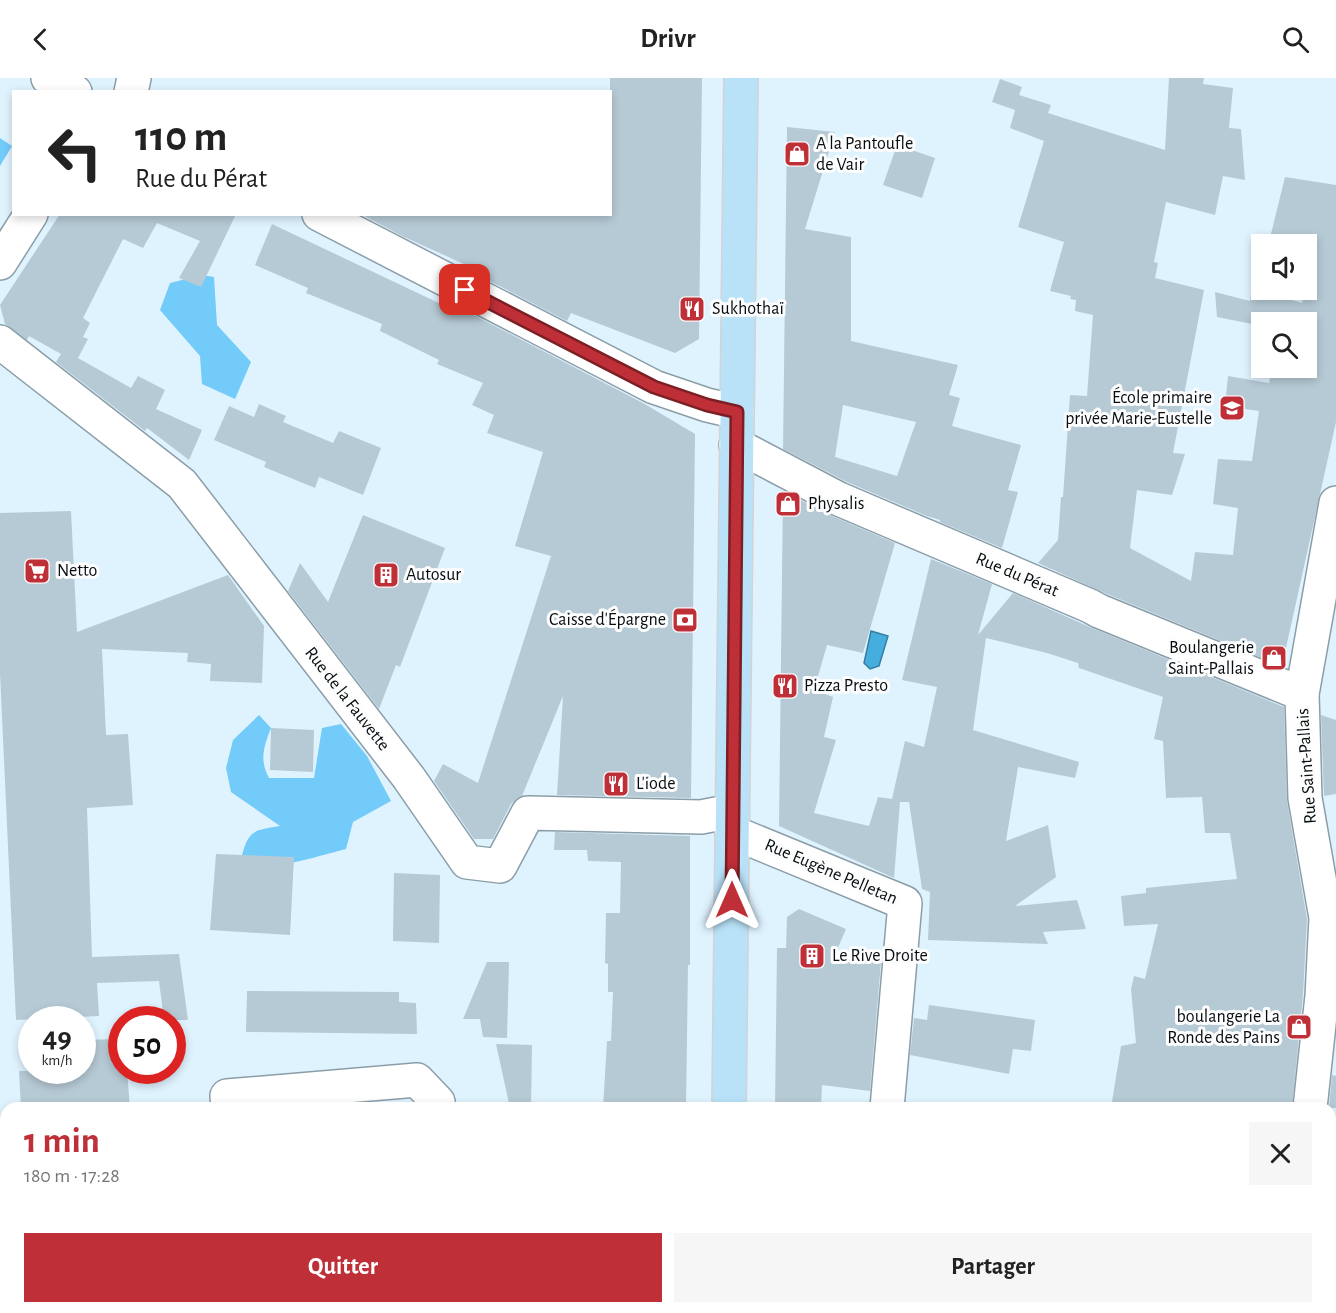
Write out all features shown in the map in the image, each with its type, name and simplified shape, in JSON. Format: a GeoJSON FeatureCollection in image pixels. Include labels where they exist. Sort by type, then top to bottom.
{"type":"FeatureCollection","features":[{"type":"Feature","properties":{"kind":"main road"},"geometry":{"type":"LineString","coordinates":[[729,1102],[741,78]]}},
{"type":"Feature","properties":{"kind":"street"},"geometry":{"type":"LineString","coordinates":[[48,78],[71,90]]}},
{"type":"Feature","properties":{"kind":"street"},"geometry":{"type":"LineString","coordinates":[[0,262],[30,216]]}},
{"type":"Feature","properties":{"kind":"street"},"geometry":{"type":"LineString","coordinates":[[323,216],[654,387],[707,405],[737,412]]}},
{"type":"Feature","properties":{"kind":"street","name":"Rue de la Fauvette"},"geometry":{"type":"LineString","coordinates":[[0,342],[182,484],[409,778],[467,862],[500,866],[528,813],[701,817],[732,822]]}},
{"type":"Feature","properties":{"kind":"street","name":"Rue du Pérat"},"geometry":{"type":"LineString","coordinates":[[736,445],[840,499],[1099,611],[1302,694]]}},
{"type":"Feature","properties":{"kind":"street","name":"Rue Saint-Pallais"},"geometry":{"type":"LineString","coordinates":[[1311,1102],[1329,994],[1326,918],[1305,798],[1302,694],[1334,522]]}},
{"type":"Feature","properties":{"kind":"street","name":"Rue Eugène Pelletan"},"geometry":{"type":"LineString","coordinates":[[732,822],[905,903],[888,1102]]}},
{"type":"Feature","properties":{"kind":"street"},"geometry":{"type":"LineString","coordinates":[[228,1102],[228,1096],[417,1080],[438,1102]]}},
{"type":"Feature","properties":{"kind":"shaded area"},"geometry":{"type":"Polygon","coordinates":[[[0,138],[12,146],[0,166],[0,138]]]}},
{"type":"Feature","properties":{"kind":"shaded area"},"geometry":{"type":"Polygon","coordinates":[[[202,275],[214,277],[217,325],[251,362],[235,399],[202,384],[200,356],[160,310],[170,283],[202,275]]]}},
{"type":"Feature","properties":{"kind":"shaded area"},"geometry":{"type":"Polygon","coordinates":[[[871,631],[888,636],[879,666],[870,669],[864,663],[871,631]]]}},
{"type":"Feature","properties":{"kind":"shaded area"},"geometry":{"type":"Polygon","coordinates":[[[259,715],[271,728],[263,759],[269,778],[314,778],[322,728],[341,724],[367,756],[391,801],[353,822],[346,849],[269,867],[251,866],[242,855],[251,835],[259,830],[280,826],[231,792],[226,768],[233,740],[259,715]]]}},
{"type":"Feature","properties":{"kind":"building"},"geometry":{"type":"Polygon","coordinates":[[[610,78],[702,78],[699,339],[675,353],[571,313],[567,321],[476,274],[477,270],[402,236],[365,216],[612,216],[612,90],[610,90],[610,78]]]}},
{"type":"Feature","properties":{"kind":"building"},"geometry":{"type":"Polygon","coordinates":[[[1169,78],[1204,78],[1203,84],[1233,88],[1229,128],[1241,129],[1245,180],[1223,176],[1215,215],[1166,202],[1154,262],[1158,263],[1155,278],[1204,290],[1173,453],[1185,454],[1172,495],[1137,490],[1130,548],[1191,581],[1195,552],[1233,555],[1238,508],[1213,504],[1218,459],[1252,461],[1259,411],[1225,406],[1228,376],[1269,383],[1270,378],[1317,378],[1317,312],[1251,312],[1251,324],[1217,317],[1215,292],[1250,301],[1251,295],[1251,300],[1291,300],[1302,303],[1303,300],[1317,300],[1317,234],[1271,234],[1285,177],[1336,185],[1336,422],[1282,666],[1038,563],[1058,540],[1070,395],[1087,396],[1093,315],[1075,311],[1076,300],[1070,299],[1071,296],[1050,291],[1064,242],[1018,227],[1044,141],[1010,128],[1015,110],[992,102],[1000,79],[1022,87],[1019,95],[1051,105],[1048,113],[1165,150],[1169,78]]]}},
{"type":"Feature","properties":{"kind":"building"},"geometry":{"type":"Polygon","coordinates":[[[787,127],[835,132],[805,229],[851,237],[851,341],[958,365],[949,395],[960,398],[952,426],[1021,445],[1008,490],[1018,492],[1002,548],[847,482],[783,449],[787,127]],[[843,405],[835,457],[897,476],[916,422],[843,405]]]}},
{"type":"Feature","properties":{"kind":"building"},"geometry":{"type":"Polygon","coordinates":[[[897,145],[935,158],[922,198],[883,185],[897,145]]]}},
{"type":"Feature","properties":{"kind":"building"},"geometry":{"type":"Polygon","coordinates":[[[59,216],[235,216],[201,287],[179,278],[200,241],[157,223],[143,248],[123,239],[83,318],[90,323],[83,337],[88,339],[78,358],[131,388],[138,376],[165,390],[156,409],[202,430],[189,460],[147,428],[145,431],[56,362],[61,354],[29,336],[27,340],[5,324],[0,305],[59,216]]]}},
{"type":"Feature","properties":{"kind":"building"},"geometry":{"type":"Polygon","coordinates":[[[272,224],[462,314],[464,310],[643,403],[695,434],[691,798],[557,795],[563,696],[522,796],[511,804],[493,839],[474,839],[434,781],[443,764],[478,783],[551,556],[515,546],[543,452],[487,433],[494,415],[472,405],[483,383],[437,364],[439,360],[380,331],[382,324],[306,293],[308,288],[255,265],[272,224]]]}},
{"type":"Feature","properties":{"kind":"building"},"geometry":{"type":"Polygon","coordinates":[[[259,404],[286,416],[283,422],[333,443],[339,431],[381,448],[363,495],[319,477],[315,488],[264,467],[266,462],[214,440],[229,406],[254,417],[259,404]]]}},
{"type":"Feature","properties":{"kind":"building"},"geometry":{"type":"Polygon","coordinates":[[[783,491],[832,516],[895,543],[863,653],[827,645],[814,690],[833,697],[824,737],[836,740],[814,813],[869,826],[878,797],[892,799],[905,741],[924,747],[937,687],[902,680],[931,559],[992,584],[978,635],[1013,593],[1284,707],[1287,801],[1307,919],[1303,995],[1293,1102],[1112,1102],[1121,1046],[1136,1043],[1131,989],[1134,976],[1145,979],[1158,924],[1124,926],[1121,896],[1146,893],[1146,888],[1237,879],[1230,833],[1205,833],[1202,797],[1166,798],[1163,741],[1154,739],[1163,697],[1079,668],[1078,663],[986,638],[973,730],[1079,762],[1075,778],[1018,767],[1006,841],[1048,825],[1056,877],[1015,906],[1077,900],[1086,929],[1043,932],[1048,944],[928,940],[930,892],[922,889],[909,802],[900,802],[894,878],[779,826],[783,491]]]}},
{"type":"Feature","properties":{"kind":"building"},"geometry":{"type":"Polygon","coordinates":[[[71,511],[77,632],[228,575],[264,626],[262,683],[210,681],[211,664],[187,662],[188,653],[102,649],[106,735],[128,734],[133,805],[87,808],[92,957],[179,954],[188,1020],[186,1020],[186,1006],[162,1006],[159,981],[97,983],[99,1016],[96,1016],[96,1006],[18,1006],[18,1020],[16,1020],[0,673],[0,513],[71,511]]]}},
{"type":"Feature","properties":{"kind":"building","name":"Autosur"},"geometry":{"type":"Polygon","coordinates":[[[363,515],[445,548],[400,667],[396,665],[379,709],[288,591],[300,563],[328,602],[363,515]]]}},
{"type":"Feature","properties":{"kind":"building"},"geometry":{"type":"Polygon","coordinates":[[[1321,715],[1336,720],[1336,794],[1324,796],[1321,715]]]}},
{"type":"Feature","properties":{"kind":"building"},"geometry":{"type":"Polygon","coordinates":[[[271,728],[314,730],[313,772],[270,770],[271,728]]]}},
{"type":"Feature","properties":{"kind":"building"},"geometry":{"type":"Polygon","coordinates":[[[555,832],[690,836],[690,965],[688,965],[686,1102],[603,1102],[607,1041],[611,1041],[613,992],[608,992],[608,964],[605,963],[606,913],[620,913],[621,862],[588,861],[587,850],[554,850],[555,832]]]}},
{"type":"Feature","properties":{"kind":"building"},"geometry":{"type":"Polygon","coordinates":[[[216,854],[294,857],[290,935],[210,930],[216,854]]]}},
{"type":"Feature","properties":{"kind":"building"},"geometry":{"type":"Polygon","coordinates":[[[394,873],[440,875],[439,943],[393,941],[394,873]]]}},
{"type":"Feature","properties":{"kind":"building"},"geometry":{"type":"Polygon","coordinates":[[[799,909],[846,929],[834,957],[881,962],[870,1091],[822,1085],[821,1102],[775,1102],[777,948],[786,948],[787,917],[799,909]]]}},
{"type":"Feature","properties":{"kind":"building"},"geometry":{"type":"Polygon","coordinates":[[[487,962],[509,962],[507,1038],[483,1037],[480,1019],[463,1019],[487,962]]]}},
{"type":"Feature","properties":{"kind":"building"},"geometry":{"type":"Polygon","coordinates":[[[247,991],[399,992],[399,1002],[416,1003],[417,1034],[246,1032],[247,991]]]}},
{"type":"Feature","properties":{"kind":"building"},"geometry":{"type":"Polygon","coordinates":[[[929,1005],[1035,1020],[1031,1051],[1013,1049],[1009,1074],[910,1055],[914,1018],[927,1020],[929,1005]]]}},
{"type":"Feature","properties":{"kind":"building"},"geometry":{"type":"Polygon","coordinates":[[[108,1039],[108,1084],[128,1084],[130,1102],[21,1102],[20,1084],[96,1084],[96,1040],[108,1039]]]}},
{"type":"Feature","properties":{"kind":"building"},"geometry":{"type":"Polygon","coordinates":[[[496,1044],[532,1045],[531,1102],[509,1102],[496,1044]]]}},
{"type":"Feature","properties":{"kind":"building"},"geometry":{"type":"Polygon","coordinates":[[[1332,1075],[1336,1076],[1336,1102],[1330,1102],[1332,1075]]]}},
{"type":"Feature","properties":{"kind":"place","name":"A la Pantoufle de Vair"},"geometry":{"type":"Point","coordinates":[797,154]}},
{"type":"Feature","properties":{"kind":"place","name":"Sukhothaï"},"geometry":{"type":"Point","coordinates":[692,309]}},
{"type":"Feature","properties":{"kind":"place","name":"École primaire privée Marie-Eustelle"},"geometry":{"type":"Point","coordinates":[1232,408]}},
{"type":"Feature","properties":{"kind":"place","name":"Physalis"},"geometry":{"type":"Point","coordinates":[788,504]}},
{"type":"Feature","properties":{"kind":"place","name":"Netto"},"geometry":{"type":"Point","coordinates":[37,571]}},
{"type":"Feature","properties":{"kind":"place","name":"Autosur"},"geometry":{"type":"Point","coordinates":[386,575]}},
{"type":"Feature","properties":{"kind":"place","name":"Caisse d'Épargne"},"geometry":{"type":"Point","coordinates":[685,620]}},
{"type":"Feature","properties":{"kind":"place","name":"Boulangerie Saint-Pallais"},"geometry":{"type":"Point","coordinates":[1274,658]}},
{"type":"Feature","properties":{"kind":"place","name":"Pizza Presto"},"geometry":{"type":"Point","coordinates":[785,686]}},
{"type":"Feature","properties":{"kind":"place","name":"L'iode"},"geometry":{"type":"Point","coordinates":[616,784]}},
{"type":"Feature","properties":{"kind":"place","name":"Le Rive Droite"},"geometry":{"type":"Point","coordinates":[812,956]}},
{"type":"Feature","properties":{"kind":"place","name":"boulangerie La Ronde des Pains"},"geometry":{"type":"Point","coordinates":[1299,1027]}},
{"type":"Feature","properties":{"kind":"route"},"geometry":{"type":"LineString","coordinates":[[465,290],[654,387],[707,405],[737,412],[732,900]]}}]}
